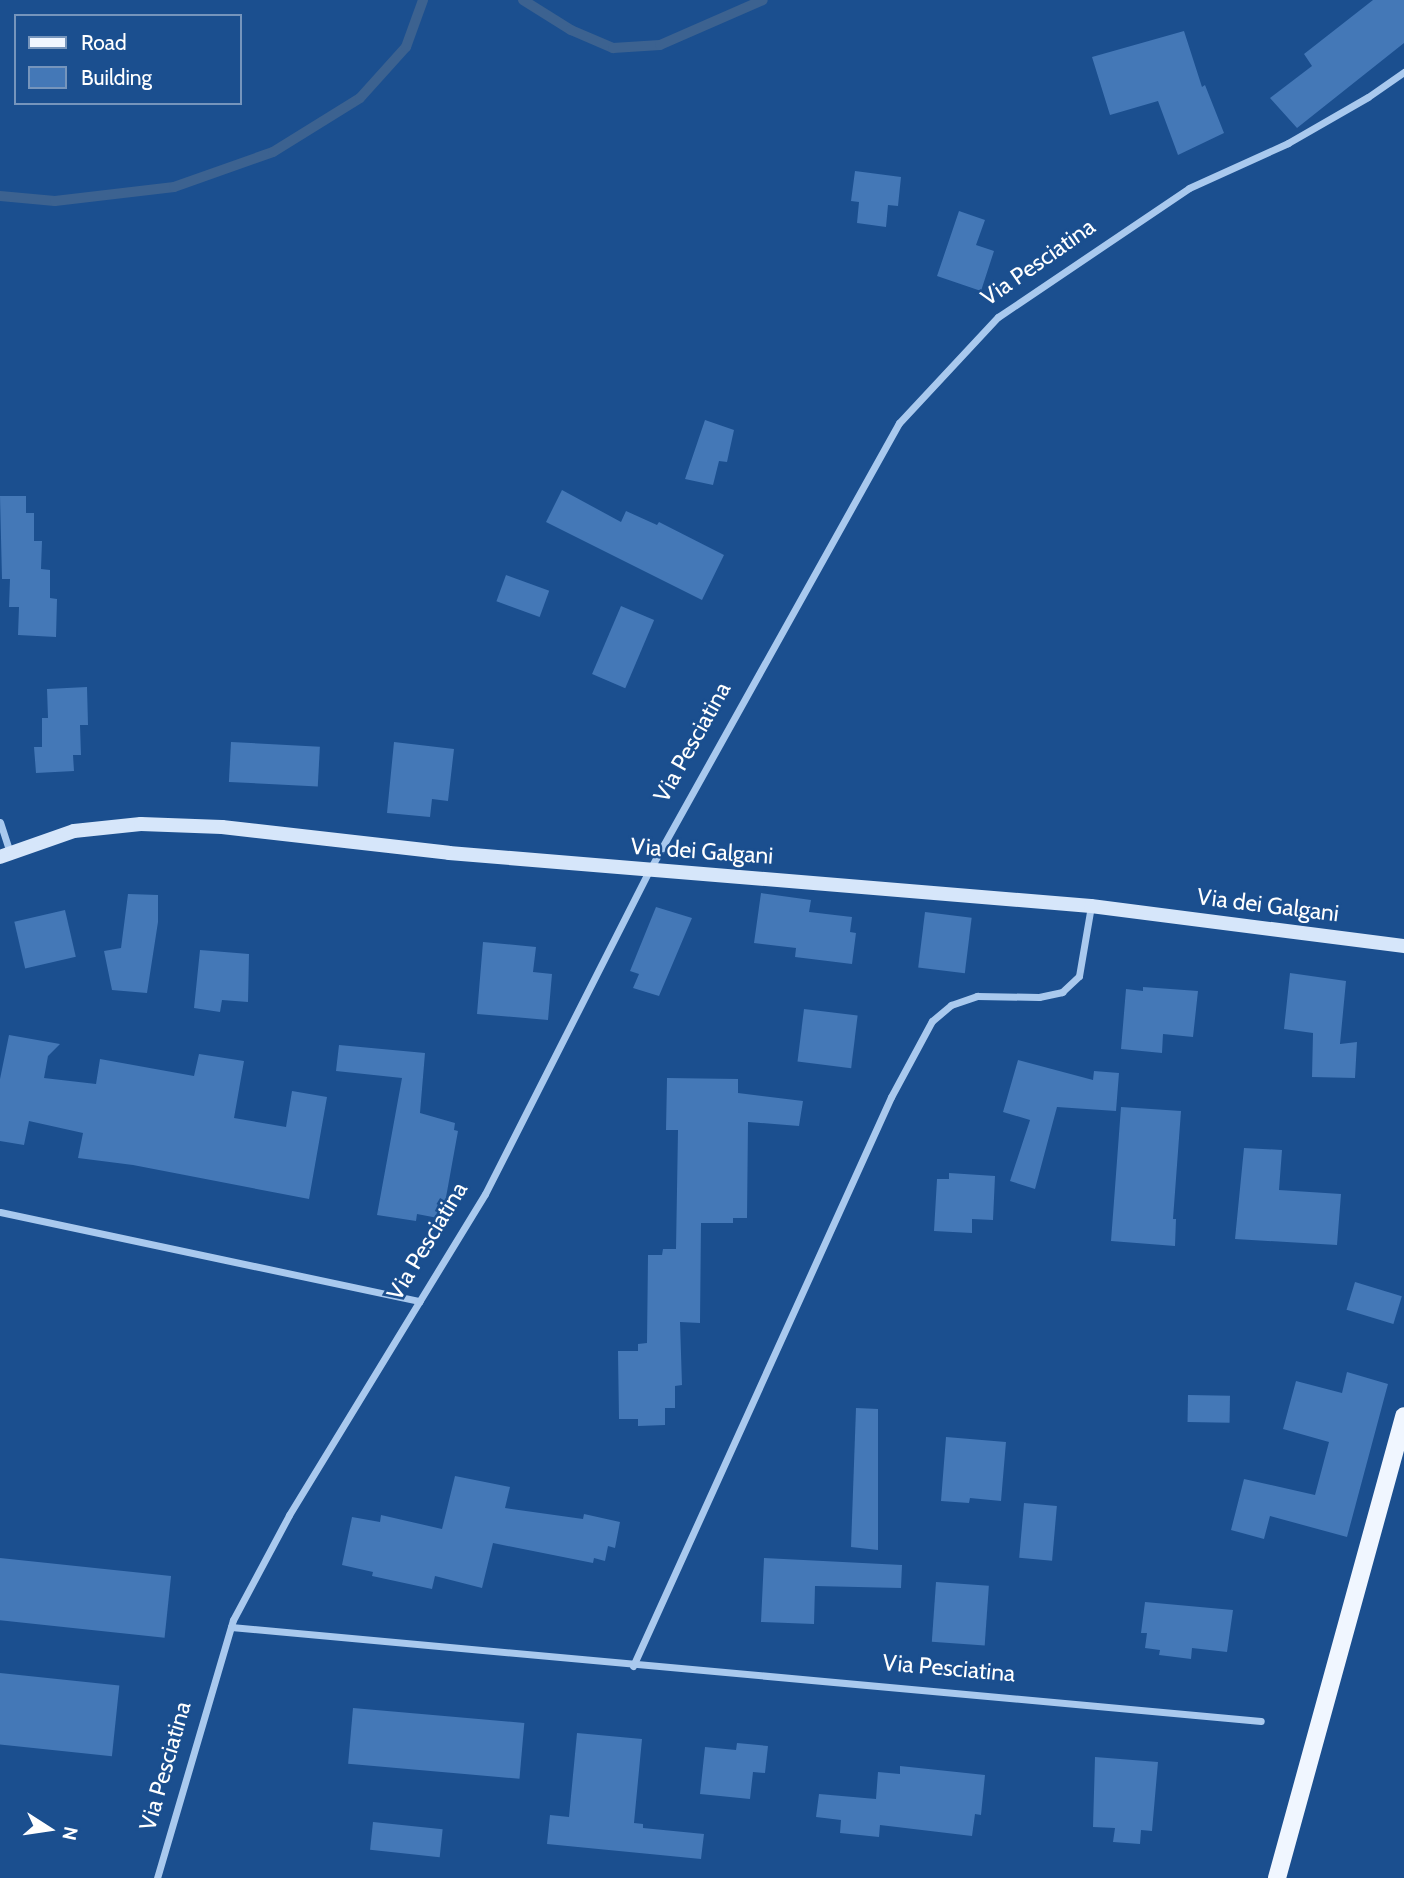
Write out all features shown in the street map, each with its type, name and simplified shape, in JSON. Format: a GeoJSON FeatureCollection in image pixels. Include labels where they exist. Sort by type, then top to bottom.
{"type":"FeatureCollection","features":[{"type":"Feature","properties":{"kind":"main road"},"geometry":{"type":"LineString","coordinates":[[1277,1878],[1404,1416]]}},
{"type":"Feature","properties":{"kind":"street","name":"Via Pesciatina"},"geometry":{"type":"LineString","coordinates":[[157,1878],[231,1627],[289,1515],[485,1194],[649,871],[900,423],[998,317],[1189,188],[1288,143],[1368,97],[1404,72]]}},
{"type":"Feature","properties":{"kind":"street"},"geometry":{"type":"LineString","coordinates":[[0,822],[5,855]]}},
{"type":"Feature","properties":{"kind":"street","name":"Via dei Galgani"},"geometry":{"type":"LineString","coordinates":[[5,855],[74,831],[141,824],[222,827],[649,871],[828,883],[1091,906],[1404,946]]}},
{"type":"Feature","properties":{"kind":"street"},"geometry":{"type":"LineString","coordinates":[[633,1666],[885,1110],[932,1021],[951,1005],[977,996],[1039,997],[1062,992],[1079,976],[1091,906]]}},
{"type":"Feature","properties":{"kind":"street"},"geometry":{"type":"LineString","coordinates":[[0,1212],[420,1301]]}},
{"type":"Feature","properties":{"kind":"street","name":"Via Pesciatina"},"geometry":{"type":"LineString","coordinates":[[231,1627],[633,1666],[1261,1721]]}},
{"type":"Feature","properties":{"kind":"building"},"geometry":{"type":"Polygon","coordinates":[[[1373,0],[1404,0],[1404,43],[1297,128],[1270,98],[1312,66],[1304,54],[1373,0]]]}},
{"type":"Feature","properties":{"kind":"building"},"geometry":{"type":"Polygon","coordinates":[[[1184,31],[1202,87],[1205,85],[1224,133],[1178,155],[1158,101],[1110,115],[1092,57],[1184,31]]]}},
{"type":"Feature","properties":{"kind":"building"},"geometry":{"type":"Polygon","coordinates":[[[855,171],[901,177],[898,206],[888,205],[886,227],[857,223],[859,202],[851,201],[855,171]]]}},
{"type":"Feature","properties":{"kind":"building"},"geometry":{"type":"Polygon","coordinates":[[[959,211],[985,220],[976,245],[994,251],[981,291],[937,276],[959,211]]]}},
{"type":"Feature","properties":{"kind":"building"},"geometry":{"type":"Polygon","coordinates":[[[705,420],[734,430],[727,462],[719,461],[713,485],[685,479],[705,420]]]}},
{"type":"Feature","properties":{"kind":"building"},"geometry":{"type":"Polygon","coordinates":[[[562,490],[621,522],[626,511],[657,525],[659,522],[724,555],[702,600],[546,522],[562,490]]]}},
{"type":"Feature","properties":{"kind":"building"},"geometry":{"type":"Polygon","coordinates":[[[0,496],[26,496],[26,513],[34,513],[34,541],[42,541],[41,569],[50,570],[50,598],[57,599],[56,637],[18,635],[19,607],[9,607],[10,579],[2,579],[0,496]]]}},
{"type":"Feature","properties":{"kind":"building"},"geometry":{"type":"Polygon","coordinates":[[[506,575],[549,591],[540,617],[496,601],[506,575]]]}},
{"type":"Feature","properties":{"kind":"building"},"geometry":{"type":"Polygon","coordinates":[[[621,606],[654,620],[625,688],[592,674],[621,606]]]}},
{"type":"Feature","properties":{"kind":"building"},"geometry":{"type":"Polygon","coordinates":[[[87,687],[88,725],[80,725],[81,755],[73,755],[74,771],[36,773],[34,747],[42,747],[42,718],[48,718],[47,689],[87,687]]]}},
{"type":"Feature","properties":{"kind":"building"},"geometry":{"type":"Polygon","coordinates":[[[231,742],[320,747],[318,787],[229,782],[231,742]]]}},
{"type":"Feature","properties":{"kind":"building"},"geometry":{"type":"Polygon","coordinates":[[[394,742],[454,749],[448,801],[432,799],[430,817],[387,813],[394,742]]]}},
{"type":"Feature","properties":{"kind":"building"},"geometry":{"type":"Polygon","coordinates":[[[761,893],[811,900],[809,912],[852,917],[850,932],[856,933],[852,964],[795,957],[796,948],[754,943],[761,893]]]}},
{"type":"Feature","properties":{"kind":"building"},"geometry":{"type":"Polygon","coordinates":[[[128,894],[158,895],[158,922],[147,993],[112,990],[104,951],[121,948],[128,894]]]}},
{"type":"Feature","properties":{"kind":"building"},"geometry":{"type":"Polygon","coordinates":[[[656,907],[692,918],[659,996],[633,988],[639,974],[630,971],[656,907]]]}},
{"type":"Feature","properties":{"kind":"building"},"geometry":{"type":"Polygon","coordinates":[[[65,910],[76,957],[25,968],[14,922],[65,910]]]}},
{"type":"Feature","properties":{"kind":"building"},"geometry":{"type":"Polygon","coordinates":[[[925,912],[972,918],[965,973],[918,968],[925,912]]]}},
{"type":"Feature","properties":{"kind":"building"},"geometry":{"type":"Polygon","coordinates":[[[483,942],[536,947],[533,972],[552,974],[548,1020],[477,1014],[483,942]]]}},
{"type":"Feature","properties":{"kind":"building"},"geometry":{"type":"Polygon","coordinates":[[[200,950],[249,954],[248,1002],[222,1000],[220,1012],[194,1008],[200,950]]]}},
{"type":"Feature","properties":{"kind":"building"},"geometry":{"type":"Polygon","coordinates":[[[1290,973],[1346,981],[1340,1044],[1357,1042],[1355,1078],[1312,1077],[1313,1033],[1284,1029],[1290,973]]]}},
{"type":"Feature","properties":{"kind":"building"},"geometry":{"type":"Polygon","coordinates":[[[1143,987],[1198,991],[1193,1037],[1163,1034],[1162,1053],[1121,1049],[1126,989],[1143,991],[1143,987]]]}},
{"type":"Feature","properties":{"kind":"building"},"geometry":{"type":"Polygon","coordinates":[[[804,1009],[858,1016],[851,1068],[798,1062],[804,1009]]]}},
{"type":"Feature","properties":{"kind":"building"},"geometry":{"type":"Polygon","coordinates":[[[9,1035],[60,1044],[48,1056],[44,1078],[96,1084],[100,1059],[194,1076],[199,1054],[244,1061],[234,1118],[286,1127],[292,1091],[327,1097],[309,1199],[133,1165],[78,1158],[83,1133],[29,1121],[24,1145],[0,1141],[0,1079],[9,1035]]]}},
{"type":"Feature","properties":{"kind":"building"},"geometry":{"type":"Polygon","coordinates":[[[339,1045],[425,1053],[420,1113],[455,1123],[454,1130],[458,1131],[443,1214],[439,1213],[438,1218],[417,1214],[416,1221],[377,1215],[402,1078],[336,1071],[339,1045]]]}},
{"type":"Feature","properties":{"kind":"building"},"geometry":{"type":"Polygon","coordinates":[[[1018,1060],[1093,1080],[1094,1071],[1119,1073],[1116,1111],[1057,1107],[1035,1189],[1010,1181],[1030,1120],[1003,1112],[1018,1060]]]}},
{"type":"Feature","properties":{"kind":"building"},"geometry":{"type":"Polygon","coordinates":[[[667,1078],[738,1079],[738,1093],[803,1101],[799,1126],[748,1122],[747,1218],[733,1218],[733,1223],[701,1223],[700,1323],[680,1322],[682,1385],[675,1386],[675,1408],[665,1408],[665,1425],[638,1426],[638,1419],[619,1419],[618,1351],[638,1351],[638,1344],[647,1343],[648,1255],[662,1255],[663,1249],[676,1249],[678,1130],[666,1130],[667,1078]]]}},
{"type":"Feature","properties":{"kind":"building"},"geometry":{"type":"Polygon","coordinates":[[[1121,1107],[1181,1111],[1173,1219],[1176,1219],[1175,1246],[1111,1241],[1121,1107]]]}},
{"type":"Feature","properties":{"kind":"building"},"geometry":{"type":"Polygon","coordinates":[[[1244,1148],[1282,1150],[1279,1190],[1341,1194],[1337,1245],[1235,1239],[1244,1148]]]}},
{"type":"Feature","properties":{"kind":"building"},"geometry":{"type":"Polygon","coordinates":[[[949,1173],[995,1176],[993,1220],[972,1219],[972,1233],[934,1231],[937,1179],[949,1179],[949,1173]]]}},
{"type":"Feature","properties":{"kind":"building"},"geometry":{"type":"Polygon","coordinates":[[[1355,1282],[1402,1296],[1393,1324],[1347,1310],[1355,1282]]]}},
{"type":"Feature","properties":{"kind":"building"},"geometry":{"type":"Polygon","coordinates":[[[1347,1372],[1388,1384],[1347,1537],[1270,1516],[1264,1539],[1231,1530],[1244,1479],[1315,1495],[1329,1442],[1283,1429],[1296,1381],[1342,1393],[1347,1372]]]}},
{"type":"Feature","properties":{"kind":"building"},"geometry":{"type":"Polygon","coordinates":[[[1188,1395],[1230,1396],[1230,1423],[1188,1422],[1188,1395]]]}},
{"type":"Feature","properties":{"kind":"building"},"geometry":{"type":"Polygon","coordinates":[[[856,1408],[878,1409],[878,1550],[851,1547],[856,1408]]]}},
{"type":"Feature","properties":{"kind":"building"},"geometry":{"type":"Polygon","coordinates":[[[946,1437],[1006,1442],[1001,1501],[970,1498],[969,1503],[941,1501],[946,1437]]]}},
{"type":"Feature","properties":{"kind":"building"},"geometry":{"type":"Polygon","coordinates":[[[455,1476],[510,1487],[505,1508],[583,1519],[584,1514],[620,1522],[615,1548],[608,1546],[605,1561],[594,1558],[593,1563],[493,1543],[482,1588],[435,1576],[432,1589],[372,1576],[373,1572],[342,1565],[352,1517],[380,1522],[381,1515],[442,1529],[455,1476]]]}},
{"type":"Feature","properties":{"kind":"building"},"geometry":{"type":"Polygon","coordinates":[[[1024,1503],[1057,1506],[1052,1561],[1019,1558],[1024,1503]]]}},
{"type":"Feature","properties":{"kind":"building"},"geometry":{"type":"Polygon","coordinates":[[[0,1558],[171,1576],[165,1638],[0,1620],[0,1558]]]}},
{"type":"Feature","properties":{"kind":"building"},"geometry":{"type":"Polygon","coordinates":[[[764,1558],[902,1565],[901,1588],[815,1586],[814,1624],[761,1622],[764,1558]]]}},
{"type":"Feature","properties":{"kind":"building"},"geometry":{"type":"Polygon","coordinates":[[[936,1582],[989,1586],[985,1646],[932,1642],[936,1582]]]}},
{"type":"Feature","properties":{"kind":"building"},"geometry":{"type":"Polygon","coordinates":[[[1145,1602],[1233,1610],[1227,1652],[1192,1648],[1191,1659],[1159,1655],[1160,1650],[1145,1648],[1147,1633],[1141,1633],[1145,1602]]]}},
{"type":"Feature","properties":{"kind":"building"},"geometry":{"type":"Polygon","coordinates":[[[0,1673],[119,1686],[112,1756],[0,1744],[0,1673]]]}},
{"type":"Feature","properties":{"kind":"building"},"geometry":{"type":"Polygon","coordinates":[[[353,1708],[524,1723],[519,1779],[348,1764],[353,1708]]]}},
{"type":"Feature","properties":{"kind":"building"},"geometry":{"type":"Polygon","coordinates":[[[577,1733],[642,1739],[634,1823],[643,1824],[643,1828],[704,1834],[701,1859],[547,1844],[550,1815],[569,1817],[577,1733]]]}},
{"type":"Feature","properties":{"kind":"building"},"geometry":{"type":"Polygon","coordinates":[[[737,1743],[768,1746],[765,1773],[753,1772],[750,1799],[700,1794],[705,1747],[736,1750],[737,1743]]]}},
{"type":"Feature","properties":{"kind":"building"},"geometry":{"type":"Polygon","coordinates":[[[1095,1757],[1158,1762],[1152,1831],[1141,1830],[1140,1844],[1113,1842],[1115,1828],[1093,1827],[1095,1757]]]}},
{"type":"Feature","properties":{"kind":"building"},"geometry":{"type":"Polygon","coordinates":[[[900,1766],[985,1775],[981,1815],[975,1814],[972,1836],[880,1825],[879,1837],[840,1833],[841,1820],[816,1817],[819,1794],[876,1799],[878,1772],[900,1774],[900,1766]]]}},
{"type":"Feature","properties":{"kind":"building"},"geometry":{"type":"Polygon","coordinates":[[[373,1822],[443,1829],[440,1857],[370,1850],[373,1822]]]}},
{"type":"Feature","properties":{"kind":"waterway"},"geometry":{"type":"LineString","coordinates":[[0,196],[55,201],[174,187],[273,152],[360,98],[406,47],[423,0]]}},
{"type":"Feature","properties":{"kind":"waterway"},"geometry":{"type":"LineString","coordinates":[[523,0],[571,30],[613,48],[660,45],[763,0]]}}]}
